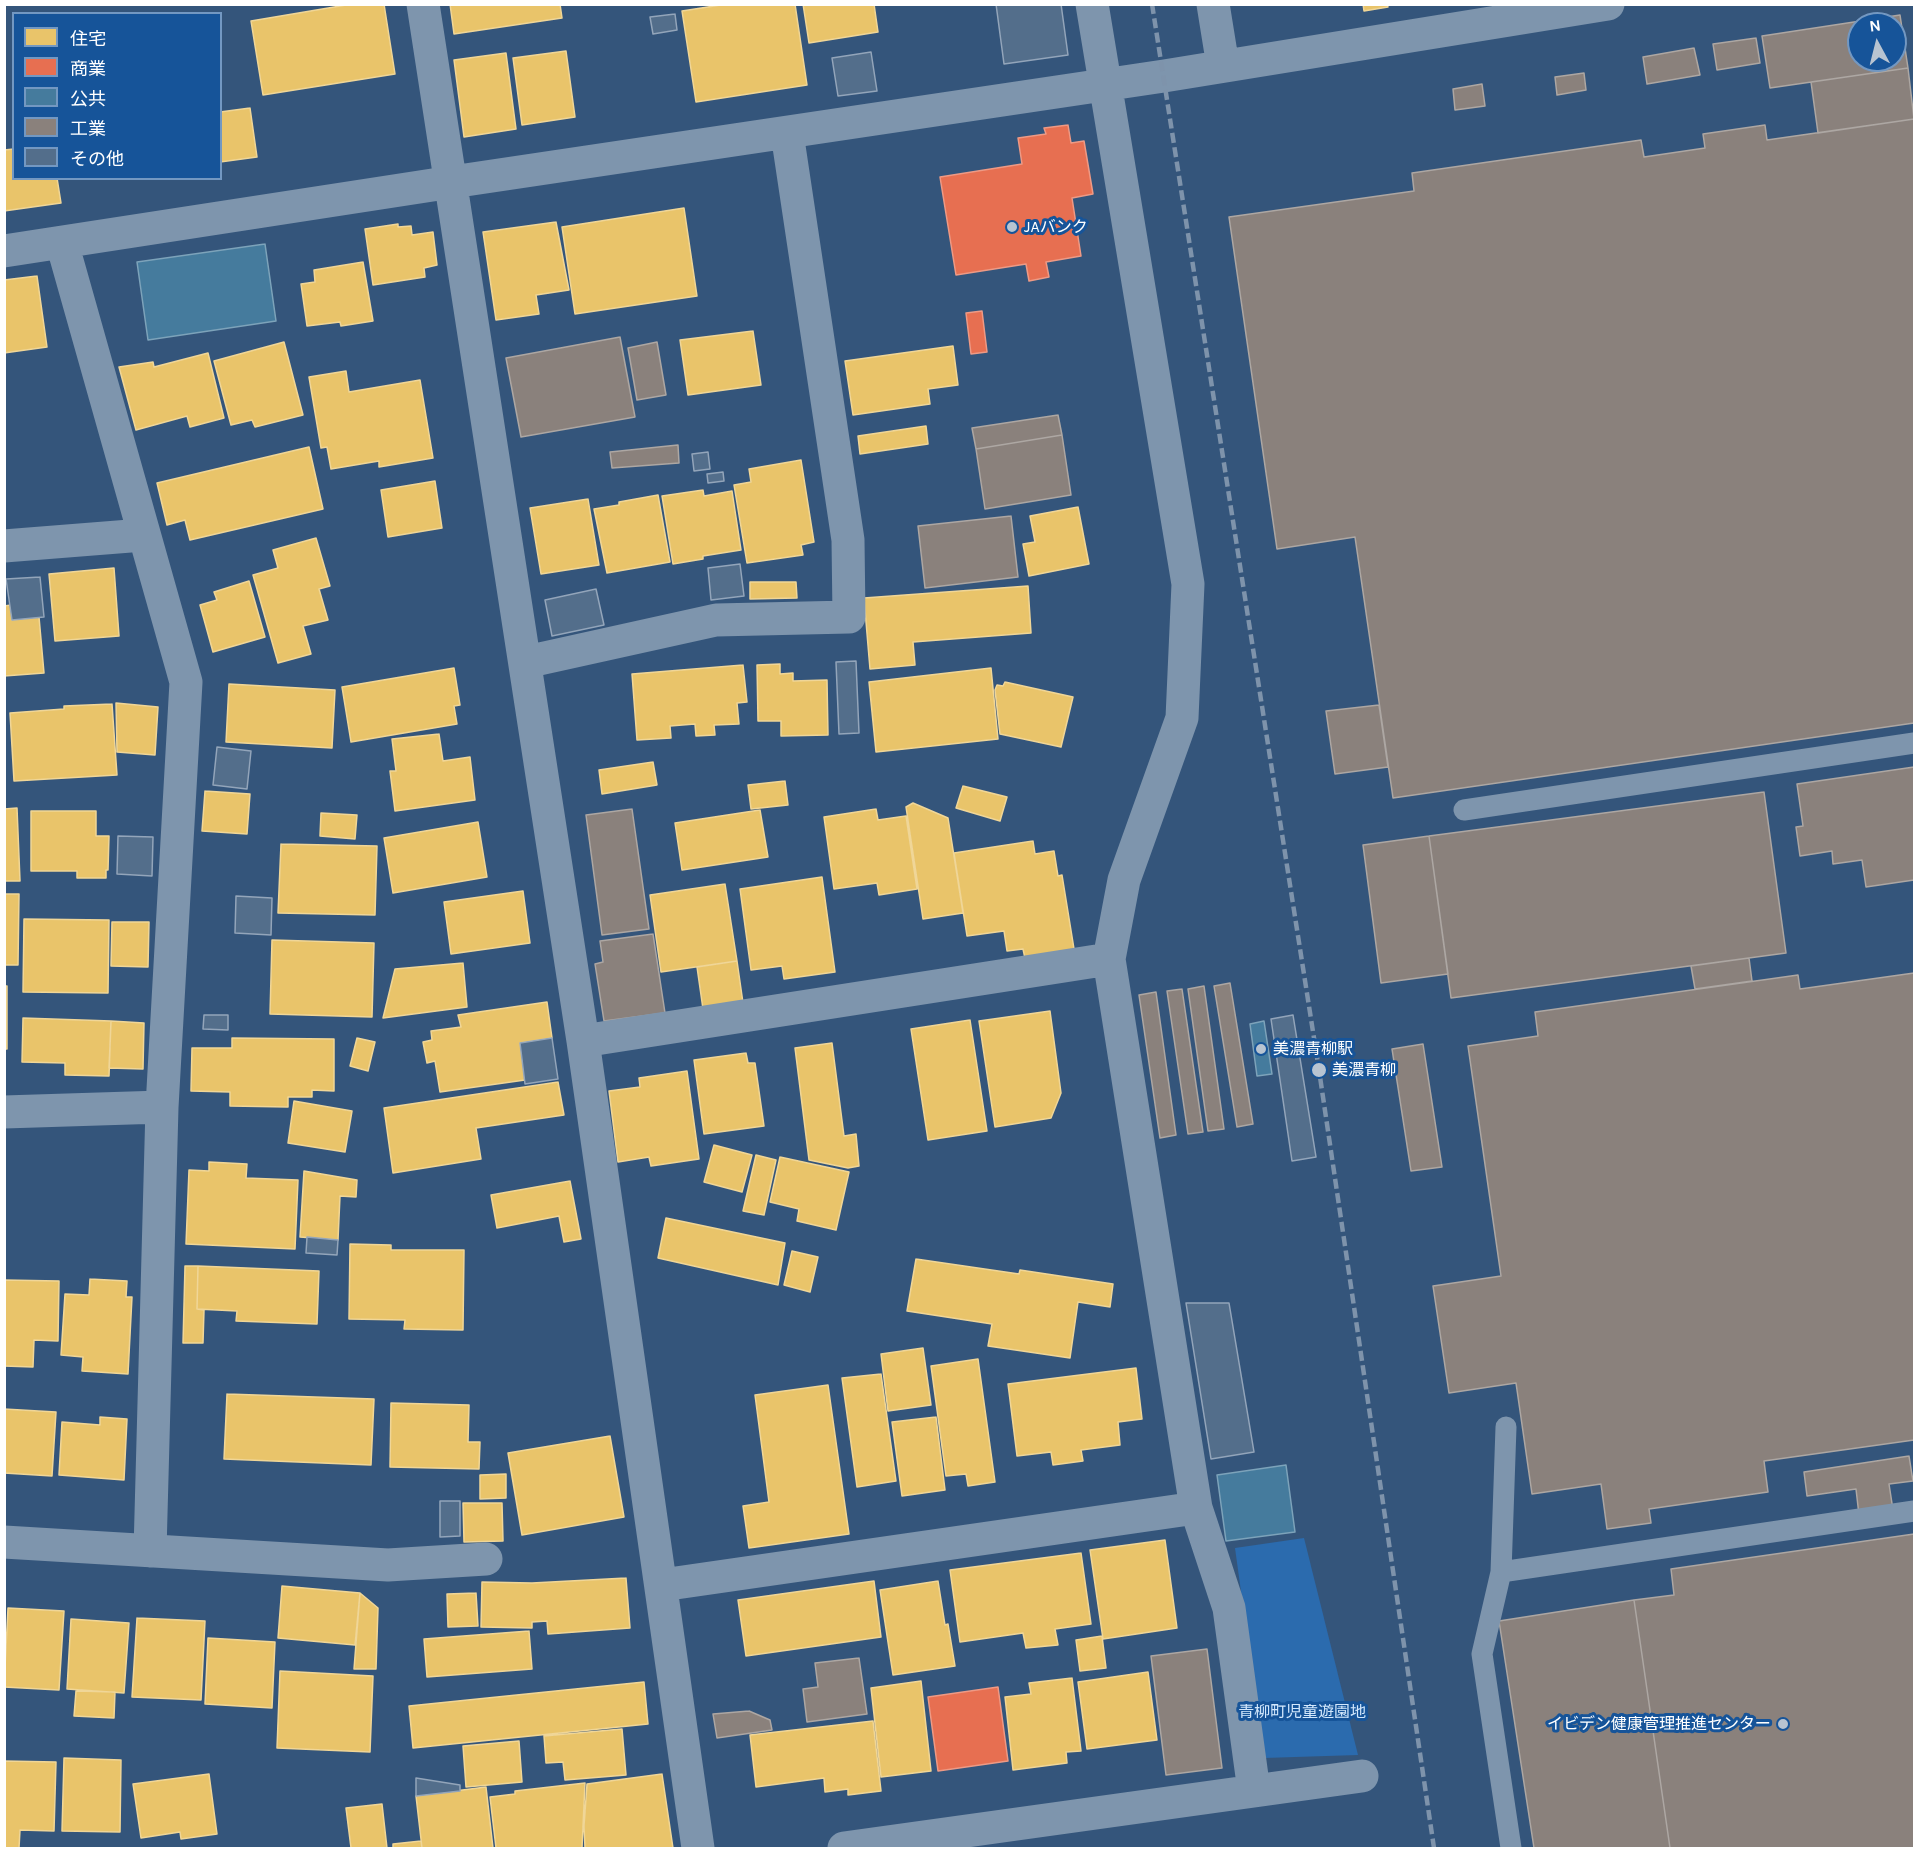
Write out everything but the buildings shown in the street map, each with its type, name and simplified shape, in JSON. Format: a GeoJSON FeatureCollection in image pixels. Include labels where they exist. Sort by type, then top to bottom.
{"type":"FeatureCollection","features":[{"type":"Feature","properties":{"kind":"street"},"geometry":{"type":"LineString","coordinates":[[423,4],[583,1041],[698,1848]]}},
{"type":"Feature","properties":{"kind":"street"},"geometry":{"type":"LineString","coordinates":[[1092,4],[1188,584],[1182,718],[1124,880],[1109,958],[1196,1508],[1228,1608],[1254,1791]]}},
{"type":"Feature","properties":{"kind":"street"},"geometry":{"type":"LineString","coordinates":[[1214,4],[1223,66]]}},
{"type":"Feature","properties":{"kind":"street"},"geometry":{"type":"LineString","coordinates":[[4,251],[1104,85],[1608,4]]}},
{"type":"Feature","properties":{"kind":"street"},"geometry":{"type":"LineString","coordinates":[[526,662],[716,620],[849,617],[849,540],[786,133]]}},
{"type":"Feature","properties":{"kind":"street"},"geometry":{"type":"LineString","coordinates":[[62,243],[186,682],[162,1107],[150,1551]]}},
{"type":"Feature","properties":{"kind":"street"},"geometry":{"type":"LineString","coordinates":[[4,546],[143,535]]}},
{"type":"Feature","properties":{"kind":"street"},"geometry":{"type":"LineString","coordinates":[[583,1041],[1109,958]]}},
{"type":"Feature","properties":{"kind":"street"},"geometry":{"type":"LineString","coordinates":[[4,1112],[162,1107]]}},
{"type":"Feature","properties":{"kind":"street"},"geometry":{"type":"LineString","coordinates":[[662,1585],[1196,1508]]}},
{"type":"Feature","properties":{"kind":"street"},"geometry":{"type":"LineString","coordinates":[[4,1542],[388,1565],[486,1559]]}},
{"type":"Feature","properties":{"kind":"street"},"geometry":{"type":"LineString","coordinates":[[844,1848],[1362,1776]]}},
{"type":"Feature","properties":{"kind":"lane"},"geometry":{"type":"LineString","coordinates":[[1464,810],[1914,743]]}},
{"type":"Feature","properties":{"kind":"lane"},"geometry":{"type":"LineString","coordinates":[[1506,1427],[1501,1572],[1482,1654],[1511,1848]]}},
{"type":"Feature","properties":{"kind":"lane"},"geometry":{"type":"LineString","coordinates":[[1501,1572],[1914,1511]]}},
{"type":"Feature","properties":{"kind":"green space","name":"青柳町児童遊園地"},"geometry":{"type":"Polygon","coordinates":[[[1304,1538],[1358,1755],[1264,1758],[1235,1548],[1304,1538]]]}},
{"type":"Feature","properties":{"kind":"railway"},"geometry":{"type":"LineString","coordinates":[[1152,4],[1319,1070],[1434,1848]]}},
{"type":"Feature","properties":{"kind":"place","name":"JAバンク"},"geometry":{"type":"Point","coordinates":[1012,227]}},
{"type":"Feature","properties":{"kind":"place","name":"美濃青柳駅"},"geometry":{"type":"Point","coordinates":[1261,1049]}},
{"type":"Feature","properties":{"kind":"place","name":"美濃青柳"},"geometry":{"type":"Point","coordinates":[1319,1070]}},
{"type":"Feature","properties":{"kind":"place","name":"イビデン健康管理推進センター"},"geometry":{"type":"Point","coordinates":[1783,1724]}}]}
